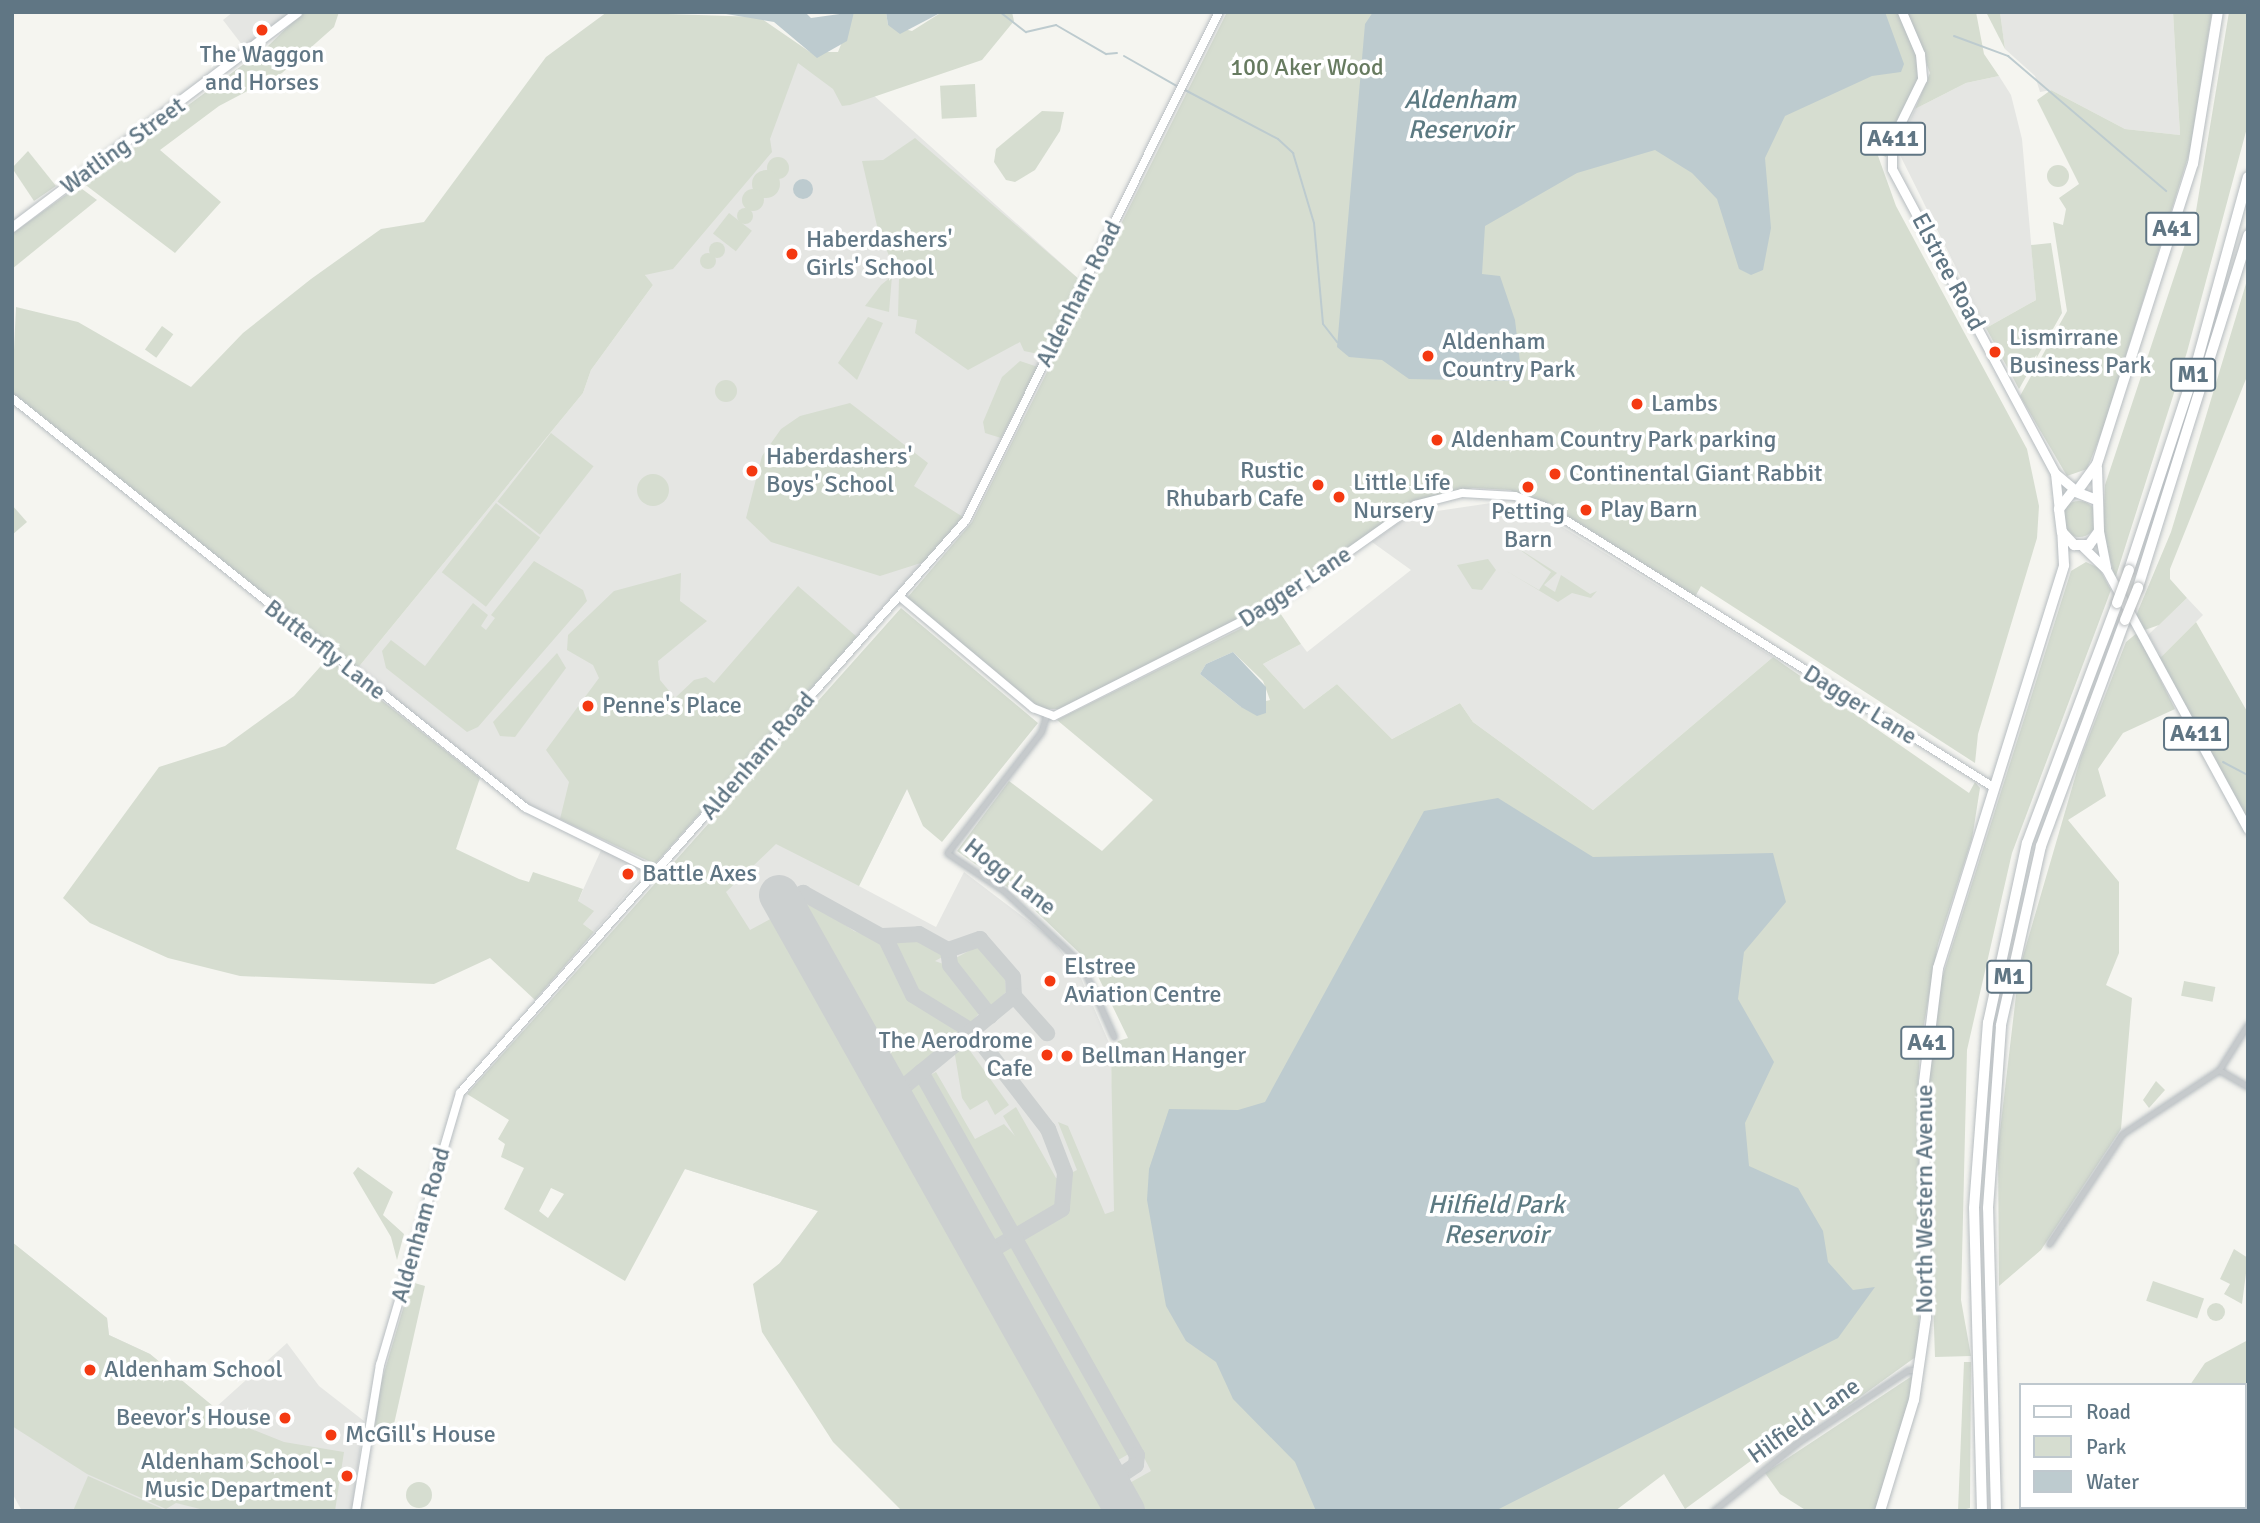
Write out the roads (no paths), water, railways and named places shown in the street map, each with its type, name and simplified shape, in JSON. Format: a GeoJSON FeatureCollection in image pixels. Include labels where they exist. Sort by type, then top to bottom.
{"type":"FeatureCollection","features":[{"type":"Feature","properties":{"kind":"highway","name":"A41"},"geometry":{"type":"LineString","coordinates":[[2094,499],[2097,464],[2200,141],[2218,12]]}},
{"type":"Feature","properties":{"kind":"highway","name":"M1"},"geometry":{"type":"LineString","coordinates":[[1982,1511],[1974,1187],[1987,1023],[2027,843],[2129,570],[2184,406],[2248,177]]}},
{"type":"Feature","properties":{"kind":"highway","name":"M1"},"geometry":{"type":"LineString","coordinates":[[1996,1511],[1988,1208],[2001,1025],[2041,846],[2138,587],[2248,235]]}},
{"type":"Feature","properties":{"kind":"highway","name":"A41"},"geometry":{"type":"LineString","coordinates":[[2077,490],[2097,464]]}},
{"type":"Feature","properties":{"kind":"highway"},"geometry":{"type":"LineString","coordinates":[[2077,490],[2094,499],[2099,531],[2082,547],[2062,532],[2059,509],[2077,490]]}},
{"type":"Feature","properties":{"kind":"highway","name":"North Western Avenue"},"geometry":{"type":"LineString","coordinates":[[1880,1511],[1919,1370],[1928,1277],[1922,1141],[1929,1019],[1954,909],[2064,565],[2062,532]]}},
{"type":"Feature","properties":{"kind":"highway","name":"North Western Avenue"},"geometry":{"type":"LineString","coordinates":[[2064,565],[2082,547]]}},
{"type":"Feature","properties":{"kind":"main road","name":"Watling Street"},"geometry":{"type":"LineString","coordinates":[[12,227],[297,12]]}},
{"type":"Feature","properties":{"kind":"main road","name":"Elstree Road"},"geometry":{"type":"LineString","coordinates":[[1902,12],[1922,66],[1918,90],[1892,140],[1892,169],[2055,473],[2059,509]]}},
{"type":"Feature","properties":{"kind":"main road","name":"Elstree Road"},"geometry":{"type":"LineString","coordinates":[[2055,473],[2077,490]]}},
{"type":"Feature","properties":{"kind":"main road","name":"A411"},"geometry":{"type":"LineString","coordinates":[[2099,531],[2106,569],[2248,830]]}},
{"type":"Feature","properties":{"kind":"main road","name":"A411"},"geometry":{"type":"LineString","coordinates":[[2082,547],[2106,569]]}},
{"type":"Feature","properties":{"kind":"street","name":"Aldenham Road"},"geometry":{"type":"LineString","coordinates":[[356,1511],[380,1365],[460,1093],[966,520],[1219,12]]}},
{"type":"Feature","properties":{"kind":"street","name":"Butterfly Lane"},"geometry":{"type":"LineString","coordinates":[[12,398],[526,808],[656,872]]}},
{"type":"Feature","properties":{"kind":"street","name":"Dagger Lane"},"geometry":{"type":"LineString","coordinates":[[1046,716],[1247,621],[1415,505],[1462,493],[1497,493],[1543,506],[1993,787]]}},
{"type":"Feature","properties":{"kind":"street"},"geometry":{"type":"LineString","coordinates":[[900,596],[1046,716]]}},
{"type":"Feature","properties":{"kind":"street","name":"Hogg Lane"},"geometry":{"type":"LineString","coordinates":[[1046,716],[1041,732],[947,853],[1004,891],[1081,963],[1114,1037]]}},
{"type":"Feature","properties":{"kind":"street"},"geometry":{"type":"LineString","coordinates":[[2049,1244],[2122,1135],[2219,1070],[2248,1024]]}},
{"type":"Feature","properties":{"kind":"street"},"geometry":{"type":"LineString","coordinates":[[2219,1070],[2248,1087]]}},
{"type":"Feature","properties":{"kind":"street","name":"Hilfield Lane"},"geometry":{"type":"LineString","coordinates":[[1713,1511],[1797,1443],[1908,1370],[1919,1370]]}},
{"type":"Feature","properties":{"kind":"water"},"geometry":{"type":"Polygon","coordinates":[[[714,12],[805,12],[811,18],[854,12],[847,41],[817,58],[774,22],[714,12]]]}},
{"type":"Feature","properties":{"kind":"water"},"geometry":{"type":"Polygon","coordinates":[[[886,12],[942,12],[900,34],[888,25],[886,12]]]}},
{"type":"Feature","properties":{"kind":"water","name":"Aldenham Reservoir"},"geometry":{"type":"Polygon","coordinates":[[[1373,12],[1885,12],[1904,64],[1901,72],[1872,76],[1785,116],[1765,158],[1771,228],[1763,270],[1751,275],[1739,269],[1717,199],[1692,173],[1655,150],[1577,173],[1485,226],[1482,274],[1500,276],[1515,320],[1521,371],[1512,381],[1409,379],[1382,360],[1349,357],[1337,347],[1365,24],[1373,12]]]}},
{"type":"Feature","properties":{"kind":"water"},"geometry":{"type":"Polygon","coordinates":[[[803,179],[810,182],[813,189],[810,196],[803,199],[796,196],[793,189],[796,182],[803,179]]]}},
{"type":"Feature","properties":{"kind":"water"},"geometry":{"type":"Polygon","coordinates":[[[1233,652],[1266,687],[1266,713],[1257,716],[1241,707],[1200,674],[1206,664],[1233,652]]]}},
{"type":"Feature","properties":{"kind":"water","name":"Hilfield Park Reservoir"},"geometry":{"type":"Polygon","coordinates":[[[1498,798],[1593,857],[1773,853],[1786,902],[1744,952],[1738,999],[1774,1062],[1745,1123],[1749,1166],[1798,1188],[1823,1231],[1828,1262],[1853,1290],[1875,1287],[1838,1338],[1495,1511],[1316,1511],[1295,1462],[1233,1399],[1216,1362],[1186,1341],[1166,1306],[1147,1200],[1149,1169],[1169,1109],[1238,1110],[1265,1102],[1424,811],[1498,798]]]}},
{"type":"Feature","properties":{"kind":"waterway"},"geometry":{"type":"LineString","coordinates":[[1000,12],[1026,32],[1056,25],[1106,54],[1117,53]]}},
{"type":"Feature","properties":{"kind":"waterway"},"geometry":{"type":"LineString","coordinates":[[1954,36],[2008,56],[2166,191]]}},
{"type":"Feature","properties":{"kind":"waterway"},"geometry":{"type":"LineString","coordinates":[[1124,56],[1180,88]]}},
{"type":"Feature","properties":{"kind":"waterway"},"geometry":{"type":"LineString","coordinates":[[1185,90],[1278,139],[1293,153],[1314,223],[1323,324],[1337,342]]}},
{"type":"Feature","properties":{"kind":"waterway"},"geometry":{"type":"LineString","coordinates":[[2223,762],[2246,774]]}},
{"type":"Feature","properties":{"kind":"place","name":"The Waggon and Horses"},"geometry":{"type":"Point","coordinates":[262,30]}},
{"type":"Feature","properties":{"kind":"place","name":"Haberdashers' Girls' School"},"geometry":{"type":"Point","coordinates":[792,254]}},
{"type":"Feature","properties":{"kind":"place","name":"Lismirrane Business Park"},"geometry":{"type":"Point","coordinates":[1995,352]}},
{"type":"Feature","properties":{"kind":"place","name":"Aldenham Country Park"},"geometry":{"type":"Point","coordinates":[1428,356]}},
{"type":"Feature","properties":{"kind":"place","name":"Lambs"},"geometry":{"type":"Point","coordinates":[1637,404]}},
{"type":"Feature","properties":{"kind":"place","name":"Aldenham Country Park parking"},"geometry":{"type":"Point","coordinates":[1437,440]}},
{"type":"Feature","properties":{"kind":"place","name":"Haberdashers' Boys' School"},"geometry":{"type":"Point","coordinates":[752,471]}},
{"type":"Feature","properties":{"kind":"place","name":"Continental Giant Rabbit"},"geometry":{"type":"Point","coordinates":[1555,474]}},
{"type":"Feature","properties":{"kind":"place","name":"Rustic Rhubarb Cafe"},"geometry":{"type":"Point","coordinates":[1318,485]}},
{"type":"Feature","properties":{"kind":"place","name":"Petting Barn"},"geometry":{"type":"Point","coordinates":[1528,487]}},
{"type":"Feature","properties":{"kind":"place","name":"Little Life Nursery"},"geometry":{"type":"Point","coordinates":[1339,497]}},
{"type":"Feature","properties":{"kind":"place","name":"Play Barn"},"geometry":{"type":"Point","coordinates":[1586,510]}},
{"type":"Feature","properties":{"kind":"place","name":"Penne's Place"},"geometry":{"type":"Point","coordinates":[588,706]}},
{"type":"Feature","properties":{"kind":"place","name":"Battle Axes"},"geometry":{"type":"Point","coordinates":[628,874]}},
{"type":"Feature","properties":{"kind":"place","name":"Elstree Aviation Centre"},"geometry":{"type":"Point","coordinates":[1050,981]}},
{"type":"Feature","properties":{"kind":"place","name":"The Aerodrome Cafe"},"geometry":{"type":"Point","coordinates":[1047,1055]}},
{"type":"Feature","properties":{"kind":"place","name":"Bellman Hanger"},"geometry":{"type":"Point","coordinates":[1067,1056]}},
{"type":"Feature","properties":{"kind":"place","name":"Aldenham School"},"geometry":{"type":"Point","coordinates":[90,1370]}},
{"type":"Feature","properties":{"kind":"place","name":"Beevor's House"},"geometry":{"type":"Point","coordinates":[285,1418]}},
{"type":"Feature","properties":{"kind":"place","name":"McGill's House"},"geometry":{"type":"Point","coordinates":[331,1435]}},
{"type":"Feature","properties":{"kind":"place","name":"Aldenham School - Music Department"},"geometry":{"type":"Point","coordinates":[347,1476]}},
{"type":"Feature","properties":{"kind":"park label","name":"100 Aker Wood"},"geometry":{"type":"Point","coordinates":[1307,68]}}]}
